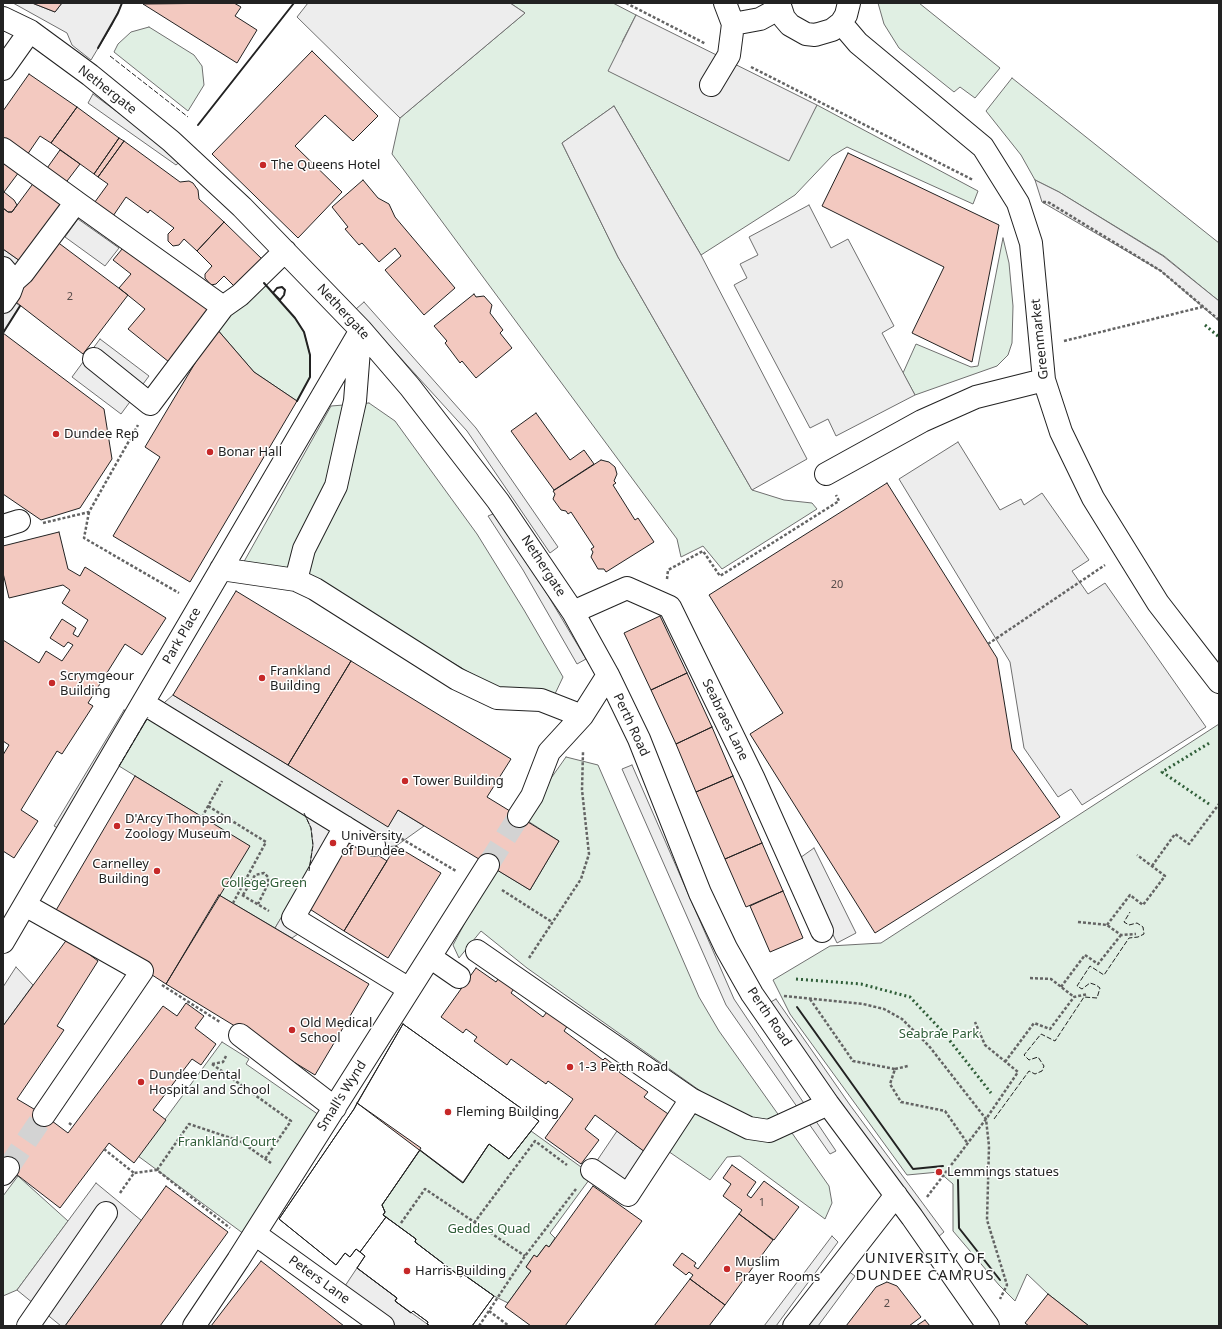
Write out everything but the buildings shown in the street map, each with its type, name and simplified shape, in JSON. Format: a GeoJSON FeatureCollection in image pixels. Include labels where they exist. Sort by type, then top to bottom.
{"type":"FeatureCollection","features":[{"type":"Feature","properties":{"kind":"street"},"geometry":{"type":"LineString","coordinates":[[711,85],[729,55],[733,24],[725,3]]}},
{"type":"Feature","properties":{"kind":"street"},"geometry":{"type":"LineString","coordinates":[[733,24],[760,19],[780,6],[790,25],[806,34],[824,34],[840,24],[846,15],[849,3]]}},
{"type":"Feature","properties":{"kind":"street","name":"Nethergate"},"geometry":{"type":"LineString","coordinates":[[3,18],[30,31],[90,75],[172,141],[242,207],[361,330],[410,387],[498,501],[573,612],[608,675]]}},
{"type":"Feature","properties":{"kind":"street","name":"Greenmarket"},"geometry":{"type":"LineString","coordinates":[[840,24],[858,43],[983,147],[1018,203],[1031,242],[1044,380],[1061,432],[1094,498],[1158,603],[1219,682]]}},
{"type":"Feature","properties":{"kind":"street"},"geometry":{"type":"LineString","coordinates":[[3,69],[30,31]]}},
{"type":"Feature","properties":{"kind":"street"},"geometry":{"type":"LineString","coordinates":[[3,149],[224,307]]}},
{"type":"Feature","properties":{"kind":"street"},"geometry":{"type":"LineString","coordinates":[[3,302],[10,292],[8,274],[23,273],[76,202]]}},
{"type":"Feature","properties":{"kind":"street"},"geometry":{"type":"LineString","coordinates":[[94,359],[150,404],[224,307],[240,295],[285,251]]}},
{"type":"Feature","properties":{"kind":"street"},"geometry":{"type":"LineString","coordinates":[[296,580],[304,549],[336,486],[355,401],[361,330]]}},
{"type":"Feature","properties":{"kind":"street","name":"Park Place"},"geometry":{"type":"LineString","coordinates":[[3,942],[361,330]]}},
{"type":"Feature","properties":{"kind":"street"},"geometry":{"type":"LineString","coordinates":[[826,474],[922,421],[976,397],[1044,380]]}},
{"type":"Feature","properties":{"kind":"street"},"geometry":{"type":"LineString","coordinates":[[221,569],[296,580],[315,589],[457,679],[497,698],[541,700],[582,716]]}},
{"type":"Feature","properties":{"kind":"street","name":"Seabraes Lane"},"geometry":{"type":"LineString","coordinates":[[573,612],[628,588],[670,606],[753,777],[822,931]]}},
{"type":"Feature","properties":{"kind":"street"},"geometry":{"type":"LineString","coordinates":[[518,816],[532,796],[549,752],[582,716],[608,675]]}},
{"type":"Feature","properties":{"kind":"street","name":"Perth Road"},"geometry":{"type":"LineString","coordinates":[[608,675],[639,739],[700,893],[726,948],[752,994],[828,1104],[912,1217],[987,1324]]}},
{"type":"Feature","properties":{"kind":"street"},"geometry":{"type":"LineString","coordinates":[[143,703],[374,845]]}},
{"type":"Feature","properties":{"kind":"street"},"geometry":{"type":"LineString","coordinates":[[345,827],[293,918],[410,989]]}},
{"type":"Feature","properties":{"kind":"street","name":"Small's Wynd"},"geometry":{"type":"LineString","coordinates":[[194,1326],[247,1246],[482,875]]}},
{"type":"Feature","properties":{"kind":"street"},"geometry":{"type":"LineString","coordinates":[[25,905],[142,971],[44,1115]]}},
{"type":"Feature","properties":{"kind":"street"},"geometry":{"type":"LineString","coordinates":[[477,951],[691,1099],[749,1128],[769,1131],[828,1104]]}},
{"type":"Feature","properties":{"kind":"street"},"geometry":{"type":"LineString","coordinates":[[430,957],[459,977]]}},
{"type":"Feature","properties":{"kind":"street"},"geometry":{"type":"LineString","coordinates":[[240,1035],[335,1108]]}},
{"type":"Feature","properties":{"kind":"street"},"geometry":{"type":"LineString","coordinates":[[582,1174],[628,1195],[691,1099]]}},
{"type":"Feature","properties":{"kind":"street"},"geometry":{"type":"LineString","coordinates":[[794,1326],[896,1196]]}},
{"type":"Feature","properties":{"kind":"street"},"geometry":{"type":"LineString","coordinates":[[28,1326],[106,1213]]}},
{"type":"Feature","properties":{"kind":"street","name":"Peters Lane"},"geometry":{"type":"LineString","coordinates":[[247,1246],[383,1326]]}},
{"type":"Feature","properties":{"kind":"path"},"geometry":{"type":"LineString","coordinates":[[626,3],[977,182]]}},
{"type":"Feature","properties":{"kind":"path"},"geometry":{"type":"LineString","coordinates":[[1042,202],[1048,202],[1161,271],[1219,320]]}},
{"type":"Feature","properties":{"kind":"path"},"geometry":{"type":"LineString","coordinates":[[1040,346],[1202,307]]}},
{"type":"Feature","properties":{"kind":"path"},"geometry":{"type":"LineString","coordinates":[[150,404],[89,512],[84,538],[200,606]]}},
{"type":"Feature","properties":{"kind":"path"},"geometry":{"type":"LineString","coordinates":[[659,602],[666,589],[668,570],[703,551],[720,576],[839,501],[826,474]]}},
{"type":"Feature","properties":{"kind":"path"},"geometry":{"type":"LineString","coordinates":[[11,524],[30,527],[89,512]]}},
{"type":"Feature","properties":{"kind":"path"},"geometry":{"type":"LineString","coordinates":[[988,644],[1126,551]]}},
{"type":"Feature","properties":{"kind":"path"},"geometry":{"type":"LineString","coordinates":[[515,978],[581,879],[590,854],[582,790],[582,749],[549,752]]}},
{"type":"Feature","properties":{"kind":"path"},"geometry":{"type":"LineString","coordinates":[[202,817],[234,759]]}},
{"type":"Feature","properties":{"kind":"path"},"geometry":{"type":"LineString","coordinates":[[1152,866],[1175,834],[1188,844],[1219,804]]}},
{"type":"Feature","properties":{"kind":"path"},"geometry":{"type":"LineString","coordinates":[[208,806],[266,842],[233,903]]}},
{"type":"Feature","properties":{"kind":"path"},"geometry":{"type":"LineString","coordinates":[[374,845],[398,836],[482,875],[552,922]]}},
{"type":"Feature","properties":{"kind":"path"},"geometry":{"type":"LineString","coordinates":[[1107,925],[1130,895],[1143,905],[1165,876],[1137,855]]}},
{"type":"Feature","properties":{"kind":"path"},"geometry":{"type":"LineString","coordinates":[[243,895],[255,875],[264,874],[268,877],[268,884],[258,904]]}},
{"type":"Feature","properties":{"kind":"path"},"geometry":{"type":"LineString","coordinates":[[239,893],[281,918],[293,918]]}},
{"type":"Feature","properties":{"kind":"path"},"geometry":{"type":"LineString","coordinates":[[1078,922],[1107,925],[1121,935],[1136,934]]}},
{"type":"Feature","properties":{"kind":"path"},"geometry":{"type":"LineString","coordinates":[[1061,987],[1086,954],[1098,964],[1121,935]]}},
{"type":"Feature","properties":{"kind":"path"},"geometry":{"type":"LineString","coordinates":[[142,971],[240,1035]]}},
{"type":"Feature","properties":{"kind":"path"},"geometry":{"type":"LineString","coordinates":[[1030,978],[1051,979],[1074,997]]}},
{"type":"Feature","properties":{"kind":"path"},"geometry":{"type":"LineString","coordinates":[[752,994],[863,1004],[884,1009],[902,1020],[929,1046],[986,1119],[989,1146],[987,1220],[1007,1285],[987,1324]]}},
{"type":"Feature","properties":{"kind":"path"},"geometry":{"type":"LineString","coordinates":[[1005,1062],[1034,1023],[1050,1029],[1074,997],[1088,994]]}},
{"type":"Feature","properties":{"kind":"path"},"geometry":{"type":"LineString","coordinates":[[810,999],[853,1061],[895,1069],[908,1066]]}},
{"type":"Feature","properties":{"kind":"path"},"geometry":{"type":"LineString","coordinates":[[912,1217],[968,1144],[1018,1072],[985,1045],[975,1022]]}},
{"type":"Feature","properties":{"kind":"path"},"geometry":{"type":"LineString","coordinates":[[223,1062],[212,1064],[291,1121],[265,1158]]}},
{"type":"Feature","properties":{"kind":"path"},"geometry":{"type":"LineString","coordinates":[[895,1069],[890,1084],[901,1102],[945,1111],[968,1144]]}},
{"type":"Feature","properties":{"kind":"path"},"geometry":{"type":"LineString","coordinates":[[157,1170],[189,1124],[240,1141],[291,1177]]}},
{"type":"Feature","properties":{"kind":"path"},"geometry":{"type":"LineString","coordinates":[[474,1223],[535,1141],[582,1174],[479,1326]]}},
{"type":"Feature","properties":{"kind":"path"},"geometry":{"type":"LineString","coordinates":[[104,1149],[134,1173],[157,1170],[247,1246]]}},
{"type":"Feature","properties":{"kind":"path"},"geometry":{"type":"LineString","coordinates":[[106,1213],[134,1173]]}},
{"type":"Feature","properties":{"kind":"path"},"geometry":{"type":"LineString","coordinates":[[401,1223],[425,1189],[525,1256]]}},
{"type":"Feature","properties":{"kind":"path"},"geometry":{"type":"LineString","coordinates":[[489,1311],[509,1326]]}},
{"type":"Feature","properties":{"kind":"green space"},"geometry":{"type":"Polygon","coordinates":[[[510,3],[613,3],[636,15],[622,42],[812,114],[817,105],[978,191],[973,204],[847,147],[832,156],[795,195],[701,255],[614,106],[562,143],[618,257],[752,490],[784,500],[812,503],[817,509],[722,569],[703,546],[681,557],[677,539],[392,154],[400,118],[525,13],[510,3]]]}},
{"type":"Feature","properties":{"kind":"green space"},"geometry":{"type":"Polygon","coordinates":[[[878,3],[919,3],[1000,68],[975,98],[960,87],[954,92],[899,48],[884,24],[878,3]]]}},
{"type":"Feature","properties":{"kind":"green space"},"geometry":{"type":"Polygon","coordinates":[[[149,27],[194,55],[202,66],[204,85],[188,111],[114,52],[118,44],[131,32],[149,27]]]}},
{"type":"Feature","properties":{"kind":"green space"},"geometry":{"type":"Polygon","coordinates":[[[1012,78],[1219,243],[1219,301],[1164,256],[1059,192],[1035,180],[1021,155],[986,111],[1012,78]]]}},
{"type":"Feature","properties":{"kind":"green space"},"geometry":{"type":"Polygon","coordinates":[[[1003,238],[1009,263],[1013,306],[1012,343],[1008,355],[997,366],[915,395],[903,373],[916,344],[971,367],[978,366],[1003,238]]]}},
{"type":"Feature","properties":{"kind":"green space"},"geometry":{"type":"Polygon","coordinates":[[[262,281],[295,318],[304,332],[310,355],[310,377],[297,401],[254,372],[216,328],[262,281]]]}},
{"type":"Feature","properties":{"kind":"green space"},"geometry":{"type":"Polygon","coordinates":[[[369,403],[395,421],[477,534],[563,677],[554,696],[499,690],[309,578],[241,567],[331,406],[369,403]]]}},
{"type":"Feature","properties":{"kind":"green space","name":"College Green"},"geometry":{"type":"Polygon","coordinates":[[[149,716],[302,808],[311,828],[313,845],[309,871],[275,928],[219,895],[249,846],[119,766],[149,716]]]}},
{"type":"Feature","properties":{"kind":"green space","name":"Seabrae Park"},"geometry":{"type":"Polygon","coordinates":[[[1219,724],[1219,1326],[1089,1326],[1048,1294],[1027,1274],[1015,1301],[999,1285],[953,1231],[953,1184],[939,1172],[907,1175],[790,1014],[773,980],[830,946],[881,943],[1219,724]]]}},
{"type":"Feature","properties":{"kind":"green space"},"geometry":{"type":"Polygon","coordinates":[[[566,757],[598,765],[699,997],[719,1031],[780,1117],[763,1122],[723,1107],[527,968],[481,931],[459,958],[453,945],[494,868],[530,890],[559,841],[523,818],[566,757]]]}},
{"type":"Feature","properties":{"kind":"green space","name":"Frankland Court"},"geometry":{"type":"Polygon","coordinates":[[[222,1042],[249,1059],[246,1064],[319,1115],[244,1234],[138,1156],[222,1042]]]}},
{"type":"Feature","properties":{"kind":"green space"},"geometry":{"type":"Polygon","coordinates":[[[695,1114],[706,1116],[769,1139],[792,1133],[829,1186],[832,1203],[825,1219],[740,1156],[727,1157],[710,1180],[665,1149],[690,1116],[695,1114]]]}},
{"type":"Feature","properties":{"kind":"green space","name":"Geddes Quad"},"geometry":{"type":"Polygon","coordinates":[[[531,1131],[588,1172],[589,1180],[550,1233],[555,1238],[549,1247],[546,1245],[537,1257],[534,1256],[526,1267],[531,1271],[508,1303],[494,1296],[463,1274],[461,1277],[415,1242],[416,1239],[383,1215],[385,1212],[382,1205],[420,1150],[463,1182],[489,1144],[509,1159],[531,1131]]]}},
{"type":"Feature","properties":{"kind":"green space"},"geometry":{"type":"Polygon","coordinates":[[[18,1176],[68,1221],[17,1290],[3,1296],[3,1196],[18,1176]]]}},
{"type":"Feature","properties":{"kind":"shaded area"},"geometry":{"type":"Polygon","coordinates":[[[13,3],[32,3],[55,12],[62,3],[122,3],[112,25],[91,60],[72,45],[67,33],[13,3]]]}},
{"type":"Feature","properties":{"kind":"shaded area"},"geometry":{"type":"Polygon","coordinates":[[[308,3],[510,3],[525,13],[400,118],[297,17],[308,3]]]}},
{"type":"Feature","properties":{"kind":"shaded area"},"geometry":{"type":"Polygon","coordinates":[[[636,15],[817,105],[789,161],[608,71],[636,15]]]}},
{"type":"Feature","properties":{"kind":"shaded area"},"geometry":{"type":"Polygon","coordinates":[[[93,94],[182,160],[176,165],[88,103],[93,94]]]}},
{"type":"Feature","properties":{"kind":"shaded area"},"geometry":{"type":"Polygon","coordinates":[[[614,106],[701,255],[807,459],[752,490],[618,257],[562,143],[614,106]]]}},
{"type":"Feature","properties":{"kind":"shaded area"},"geometry":{"type":"Polygon","coordinates":[[[1035,180],[1059,192],[1163,256],[1219,301],[1219,321],[1161,271],[1042,202],[1035,180]]]}},
{"type":"Feature","properties":{"kind":"shaded area"},"geometry":{"type":"Polygon","coordinates":[[[809,205],[831,248],[848,239],[894,326],[882,333],[915,395],[836,436],[828,419],[810,428],[734,285],[747,278],[740,264],[758,255],[749,237],[809,205]]]}},
{"type":"Feature","properties":{"kind":"shaded area"},"geometry":{"type":"Polygon","coordinates":[[[78,219],[119,248],[105,266],[65,237],[78,219]]]}},
{"type":"Feature","properties":{"kind":"shaded area"},"geometry":{"type":"Polygon","coordinates":[[[3,249],[20,261],[12,300],[20,306],[3,333],[3,249]]]}},
{"type":"Feature","properties":{"kind":"shaded area"},"geometry":{"type":"Polygon","coordinates":[[[364,302],[476,428],[558,547],[550,553],[467,431],[356,309],[364,302]]]}},
{"type":"Feature","properties":{"kind":"shaded area"},"geometry":{"type":"Polygon","coordinates":[[[100,339],[149,376],[121,414],[72,377],[100,339]]]}},
{"type":"Feature","properties":{"kind":"shaded area"},"geometry":{"type":"Polygon","coordinates":[[[958,442],[1000,510],[1021,499],[1024,505],[1042,493],[1089,560],[1072,571],[1088,594],[1105,583],[1206,727],[1082,805],[1071,789],[1058,797],[1024,748],[1010,662],[899,479],[958,442]]]}},
{"type":"Feature","properties":{"kind":"shaded area"},"geometry":{"type":"Polygon","coordinates":[[[498,512],[586,659],[577,664],[523,570],[488,516],[498,512]]]}},
{"type":"Feature","properties":{"kind":"shaded area","name":"College Green"},"geometry":{"type":"Polygon","coordinates":[[[173,695],[388,826],[398,810],[424,826],[396,846],[371,848],[305,906],[301,932],[292,938],[275,928],[309,871],[313,845],[311,828],[302,808],[149,716],[173,695]]]}},
{"type":"Feature","properties":{"kind":"shaded area"},"geometry":{"type":"Polygon","coordinates":[[[124,710],[135,716],[67,833],[54,826],[124,710]]]}},
{"type":"Feature","properties":{"kind":"shaded area"},"geometry":{"type":"Polygon","coordinates":[[[632,765],[734,999],[836,1151],[830,1154],[726,1005],[622,769],[632,765]]]}},
{"type":"Feature","properties":{"kind":"shaded area"},"geometry":{"type":"Polygon","coordinates":[[[814,848],[856,933],[837,943],[797,860],[814,848]]]}},
{"type":"Feature","properties":{"kind":"shaded area"},"geometry":{"type":"Polygon","coordinates":[[[16,967],[33,985],[3,1026],[3,987],[16,967]]]}},
{"type":"Feature","properties":{"kind":"shaded area"},"geometry":{"type":"Polygon","coordinates":[[[776,999],[850,1105],[944,1232],[938,1237],[769,1003],[776,999]]]}},
{"type":"Feature","properties":{"kind":"shaded area"},"geometry":{"type":"Polygon","coordinates":[[[617,1131],[645,1152],[620,1190],[592,1168],[617,1131]]]}},
{"type":"Feature","properties":{"kind":"shaded area"},"geometry":{"type":"Polygon","coordinates":[[[96,1183],[142,1221],[65,1326],[61,1326],[17,1290],[96,1183]]]}},
{"type":"Feature","properties":{"kind":"shaded area"},"geometry":{"type":"Polygon","coordinates":[[[832,1236],[838,1242],[776,1326],[764,1326],[832,1236]]]}},
{"type":"Feature","properties":{"kind":"shaded area"},"geometry":{"type":"Polygon","coordinates":[[[357,1268],[397,1298],[395,1301],[430,1326],[393,1326],[343,1289],[357,1268]]]}},
{"type":"Feature","properties":{"kind":"shaded area"},"geometry":{"type":"Polygon","coordinates":[[[848,1271],[855,1276],[818,1326],[807,1326],[848,1271]]]}},
{"type":"Feature","properties":{"kind":"tunnel"},"geometry":{"type":"LineString","coordinates":[[488,865],[519,816]]}},
{"type":"Feature","properties":{"kind":"tunnel"},"geometry":{"type":"LineString","coordinates":[[8,1168],[44,1115]]}},
{"type":"Feature","properties":{"kind":"hedge"},"geometry":{"type":"LineString","coordinates":[[1205,325],[1219,337]]}},
{"type":"Feature","properties":{"kind":"hedge"},"geometry":{"type":"LineString","coordinates":[[1209,804],[1162,772],[1211,742]]}},
{"type":"Feature","properties":{"kind":"hedge"},"geometry":{"type":"LineString","coordinates":[[796,979],[861,984],[910,997],[943,1032],[991,1093]]}},
{"type":"Feature","properties":{"kind":"fence"},"geometry":{"type":"LineString","coordinates":[[110,56],[188,117]]}},
{"type":"Feature","properties":{"kind":"fence"},"geometry":{"type":"LineString","coordinates":[[119,766],[148,717]]}},
{"type":"Feature","properties":{"kind":"fence"},"geometry":{"type":"LineString","coordinates":[[304,813],[311,828],[313,845],[309,871]]}},
{"type":"Feature","properties":{"kind":"fence"},"geometry":{"type":"LineString","coordinates":[[994,1119],[1029,1071],[1035,1074],[1042,1071],[1044,1066],[1038,1057],[1029,1060],[1024,1055],[1041,1034],[1055,1041],[1084,997],[1097,998],[1100,988],[1096,985],[1090,983],[1082,989],[1077,986],[1090,966],[1104,975],[1129,938],[1138,937],[1144,934],[1143,927],[1137,923],[1129,925],[1124,922],[1130,912]]}},
{"type":"Feature","properties":{"kind":"wall"},"geometry":{"type":"LineString","coordinates":[[98,48],[122,3]]}},
{"type":"Feature","properties":{"kind":"wall"},"geometry":{"type":"LineString","coordinates":[[198,125],[294,3]]}},
{"type":"Feature","properties":{"kind":"wall"},"geometry":{"type":"LineString","coordinates":[[264,283],[295,318],[304,332],[310,355],[310,377],[297,401]]}},
{"type":"Feature","properties":{"kind":"wall"},"geometry":{"type":"LineString","coordinates":[[282,287],[285,290],[284,295],[280,300],[273,293],[277,288],[282,287]]}},
{"type":"Feature","properties":{"kind":"wall"},"geometry":{"type":"LineString","coordinates":[[3,333],[20,306]]}},
{"type":"Feature","properties":{"kind":"wall"},"geometry":{"type":"LineString","coordinates":[[797,1007],[913,1169],[943,1166]]}},
{"type":"Feature","properties":{"kind":"wall"},"geometry":{"type":"LineString","coordinates":[[958,1180],[959,1228],[1000,1280]]}},
{"type":"Feature","properties":{"kind":"place","name":"The Queens Hotel"},"geometry":{"type":"Point","coordinates":[263,165]}},
{"type":"Feature","properties":{"kind":"place","name":"Dundee Rep"},"geometry":{"type":"Point","coordinates":[56,434]}},
{"type":"Feature","properties":{"kind":"place","name":"Bonar Hall"},"geometry":{"type":"Point","coordinates":[210,452]}},
{"type":"Feature","properties":{"kind":"place","name":"Frankland Building"},"geometry":{"type":"Point","coordinates":[262,678]}},
{"type":"Feature","properties":{"kind":"place","name":"Scrymgeour Building"},"geometry":{"type":"Point","coordinates":[52,683]}},
{"type":"Feature","properties":{"kind":"place","name":"Tower Building"},"geometry":{"type":"Point","coordinates":[405,781]}},
{"type":"Feature","properties":{"kind":"place","name":"D'Arcy Thompson Zoology Museum"},"geometry":{"type":"Point","coordinates":[117,826]}},
{"type":"Feature","properties":{"kind":"place","name":"University of Dundee"},"geometry":{"type":"Point","coordinates":[333,843]}},
{"type":"Feature","properties":{"kind":"place","name":"Carnelley Building"},"geometry":{"type":"Point","coordinates":[157,871]}},
{"type":"Feature","properties":{"kind":"place","name":"Old Medical School"},"geometry":{"type":"Point","coordinates":[292,1030]}},
{"type":"Feature","properties":{"kind":"place","name":"1-3 Perth Road"},"geometry":{"type":"Point","coordinates":[570,1067]}},
{"type":"Feature","properties":{"kind":"place","name":"Dundee Dental Hospital and School"},"geometry":{"type":"Point","coordinates":[141,1082]}},
{"type":"Feature","properties":{"kind":"place","name":"Fleming Building"},"geometry":{"type":"Point","coordinates":[448,1112]}},
{"type":"Feature","properties":{"kind":"place","name":"Lemmings statues"},"geometry":{"type":"Point","coordinates":[939,1172]}},
{"type":"Feature","properties":{"kind":"place","name":"Muslim Prayer Rooms"},"geometry":{"type":"Point","coordinates":[727,1269]}},
{"type":"Feature","properties":{"kind":"place","name":"Harris Building"},"geometry":{"type":"Point","coordinates":[407,1271]}},
{"type":"Feature","properties":{"kind":"district","name":"UNIVERSITY OF DUNDEE CAMPUS"},"geometry":{"type":"Point","coordinates":[925,1268]}}]}
